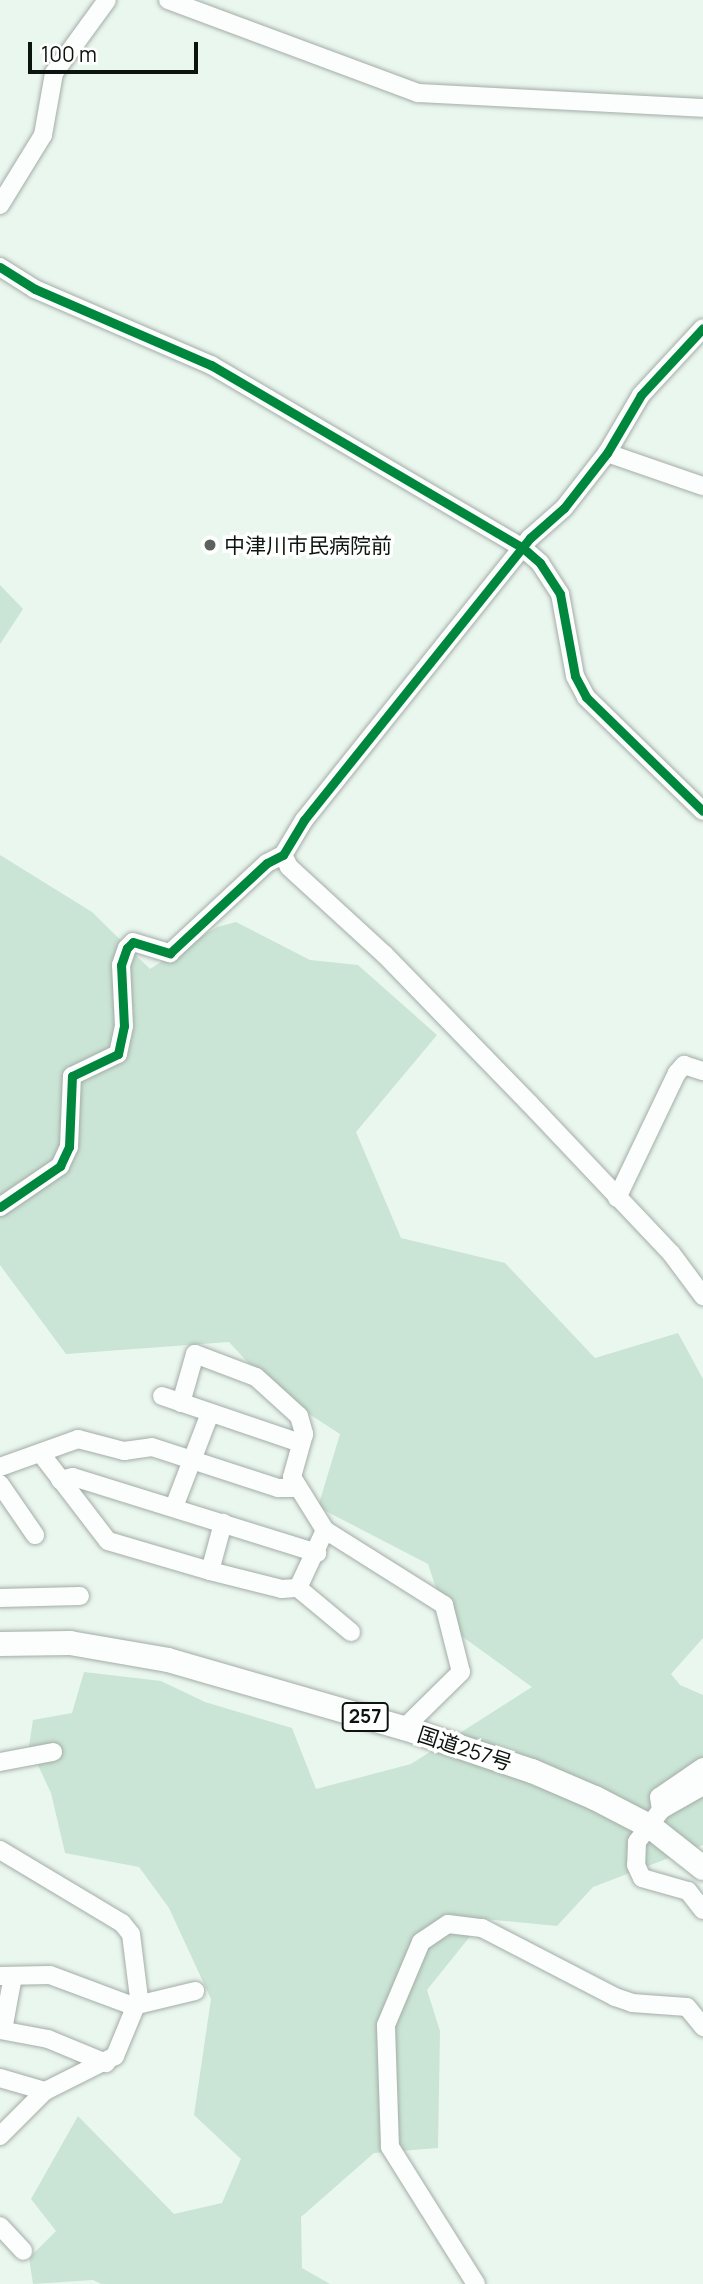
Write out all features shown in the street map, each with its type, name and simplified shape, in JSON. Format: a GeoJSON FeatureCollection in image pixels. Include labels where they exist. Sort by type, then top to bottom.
{"type":"FeatureCollection","features":[{"type":"Feature","properties":{"kind":"highway","name":"国道257号"},"geometry":{"type":"LineString","coordinates":[[0,1644],[70,1643],[168,1660],[404,1728],[532,1771],[656,1819],[703,1868]]}},
{"type":"Feature","properties":{"kind":"street"},"geometry":{"type":"LineString","coordinates":[[0,205],[43,135],[54,74],[107,0]]}},
{"type":"Feature","properties":{"kind":"street"},"geometry":{"type":"LineString","coordinates":[[168,0],[418,93],[703,108]]}},
{"type":"Feature","properties":{"kind":"street"},"geometry":{"type":"LineString","coordinates":[[0,267],[35,289],[211,365],[523,548],[540,563],[560,594],[580,688],[610,724],[703,811]]}},
{"type":"Feature","properties":{"kind":"street"},"geometry":{"type":"LineString","coordinates":[[0,1207],[60,1166],[69,1147],[72,1076],[118,1054],[124,1026],[121,965],[127,947],[134,942],[170,953],[267,863],[283,855],[304,820],[523,548],[564,508],[607,453],[641,395],[703,328]]}},
{"type":"Feature","properties":{"kind":"street"},"geometry":{"type":"LineString","coordinates":[[607,453],[703,486]]}},
{"type":"Feature","properties":{"kind":"street"},"geometry":{"type":"LineString","coordinates":[[283,855],[289,867],[385,955],[671,1253],[703,1296]]}},
{"type":"Feature","properties":{"kind":"street"},"geometry":{"type":"LineString","coordinates":[[617,1198],[677,1073],[684,1065],[703,1071]]}},
{"type":"Feature","properties":{"kind":"street"},"geometry":{"type":"LineString","coordinates":[[181,1403],[195,1354],[256,1377],[299,1416],[304,1433],[292,1477],[295,1488],[325,1530],[444,1605],[461,1672],[404,1728]]}},
{"type":"Feature","properties":{"kind":"street"},"geometry":{"type":"LineString","coordinates":[[162,1396],[300,1443]]}},
{"type":"Feature","properties":{"kind":"street"},"geometry":{"type":"LineString","coordinates":[[174,1507],[194,1461],[210,1413]]}},
{"type":"Feature","properties":{"kind":"street"},"geometry":{"type":"LineString","coordinates":[[0,1467],[42,1455],[78,1439],[124,1451],[152,1447],[278,1488],[295,1488]]}},
{"type":"Feature","properties":{"kind":"street"},"geometry":{"type":"LineString","coordinates":[[42,1455],[108,1541],[282,1589],[298,1588],[351,1632]]}},
{"type":"Feature","properties":{"kind":"street"},"geometry":{"type":"LineString","coordinates":[[60,1480],[73,1477],[317,1553]]}},
{"type":"Feature","properties":{"kind":"street"},"geometry":{"type":"LineString","coordinates":[[0,1484],[35,1535]]}},
{"type":"Feature","properties":{"kind":"street"},"geometry":{"type":"LineString","coordinates":[[210,1571],[223,1523]]}},
{"type":"Feature","properties":{"kind":"street"},"geometry":{"type":"LineString","coordinates":[[298,1588],[317,1553],[325,1530]]}},
{"type":"Feature","properties":{"kind":"street"},"geometry":{"type":"LineString","coordinates":[[0,1598],[80,1596]]}},
{"type":"Feature","properties":{"kind":"street"},"geometry":{"type":"LineString","coordinates":[[0,1762],[16,1755],[53,1752]]}},
{"type":"Feature","properties":{"kind":"street"},"geometry":{"type":"LineString","coordinates":[[656,1819],[659,1797],[703,1767]]}},
{"type":"Feature","properties":{"kind":"street"},"geometry":{"type":"LineString","coordinates":[[703,1786],[656,1819],[637,1842],[636,1865],[642,1878],[688,1891],[703,1909]]}},
{"type":"Feature","properties":{"kind":"street"},"geometry":{"type":"LineString","coordinates":[[0,1850],[122,1923],[131,1934],[139,1998],[133,2006],[115,2056],[106,2063],[45,2091],[0,2136]]}},
{"type":"Feature","properties":{"kind":"street"},"geometry":{"type":"LineString","coordinates":[[475,2284],[390,2147],[386,2025],[421,1942],[448,1924],[482,1928],[615,1997],[632,2003],[687,2007],[703,2027]]}},
{"type":"Feature","properties":{"kind":"street"},"geometry":{"type":"LineString","coordinates":[[106,2063],[48,2039],[2,2030],[6,1976],[50,1975],[76,1981],[133,2006],[195,1991]]}},
{"type":"Feature","properties":{"kind":"street"},"geometry":{"type":"LineString","coordinates":[[0,2078],[45,2091]]}},
{"type":"Feature","properties":{"kind":"street"},"geometry":{"type":"LineString","coordinates":[[1,2227],[23,2251]]}},
{"type":"Feature","properties":{"kind":"green space"},"geometry":{"type":"Polygon","coordinates":[[[0,585],[23,609],[0,644],[0,585]]]}},
{"type":"Feature","properties":{"kind":"green space"},"geometry":{"type":"Polygon","coordinates":[[[0,855],[92,912],[150,969],[217,927],[236,922],[310,960],[358,965],[437,1035],[356,1132],[401,1238],[505,1263],[595,1358],[678,1333],[703,1379],[703,1638],[671,1674],[680,1685],[703,1695],[703,1845],[593,1887],[557,1926],[484,1919],[427,1990],[440,2031],[438,2148],[374,2153],[301,2217],[302,2268],[330,2284],[101,2284],[93,2280],[33,2284],[29,2258],[56,2231],[31,2199],[78,2116],[174,2214],[222,2203],[241,2159],[194,2115],[211,1999],[169,1908],[139,1867],[65,1853],[51,1793],[29,1746],[33,1720],[72,1713],[84,1672],[161,1681],[205,1702],[292,1728],[316,1789],[411,1764],[532,1687],[449,1627],[428,1564],[318,1507],[340,1434],[275,1392],[229,1342],[66,1354],[0,1265],[0,855]]]}},
{"type":"Feature","properties":{"kind":"cycle path"},"geometry":{"type":"LineString","coordinates":[[0,267],[35,289],[211,365],[523,548],[540,563],[560,594],[575,676],[586,697],[703,811]]}},
{"type":"Feature","properties":{"kind":"cycle path"},"geometry":{"type":"LineString","coordinates":[[0,1207],[60,1166],[69,1147],[72,1076],[118,1054],[124,1026],[121,965],[127,948],[133,942],[170,953],[267,863],[283,855],[304,820],[530,538],[564,508],[607,453],[641,395],[703,328]]}},
{"type":"Feature","properties":{"kind":"place","name":"中津川市民病院前"},"geometry":{"type":"Point","coordinates":[210,545]}}]}
